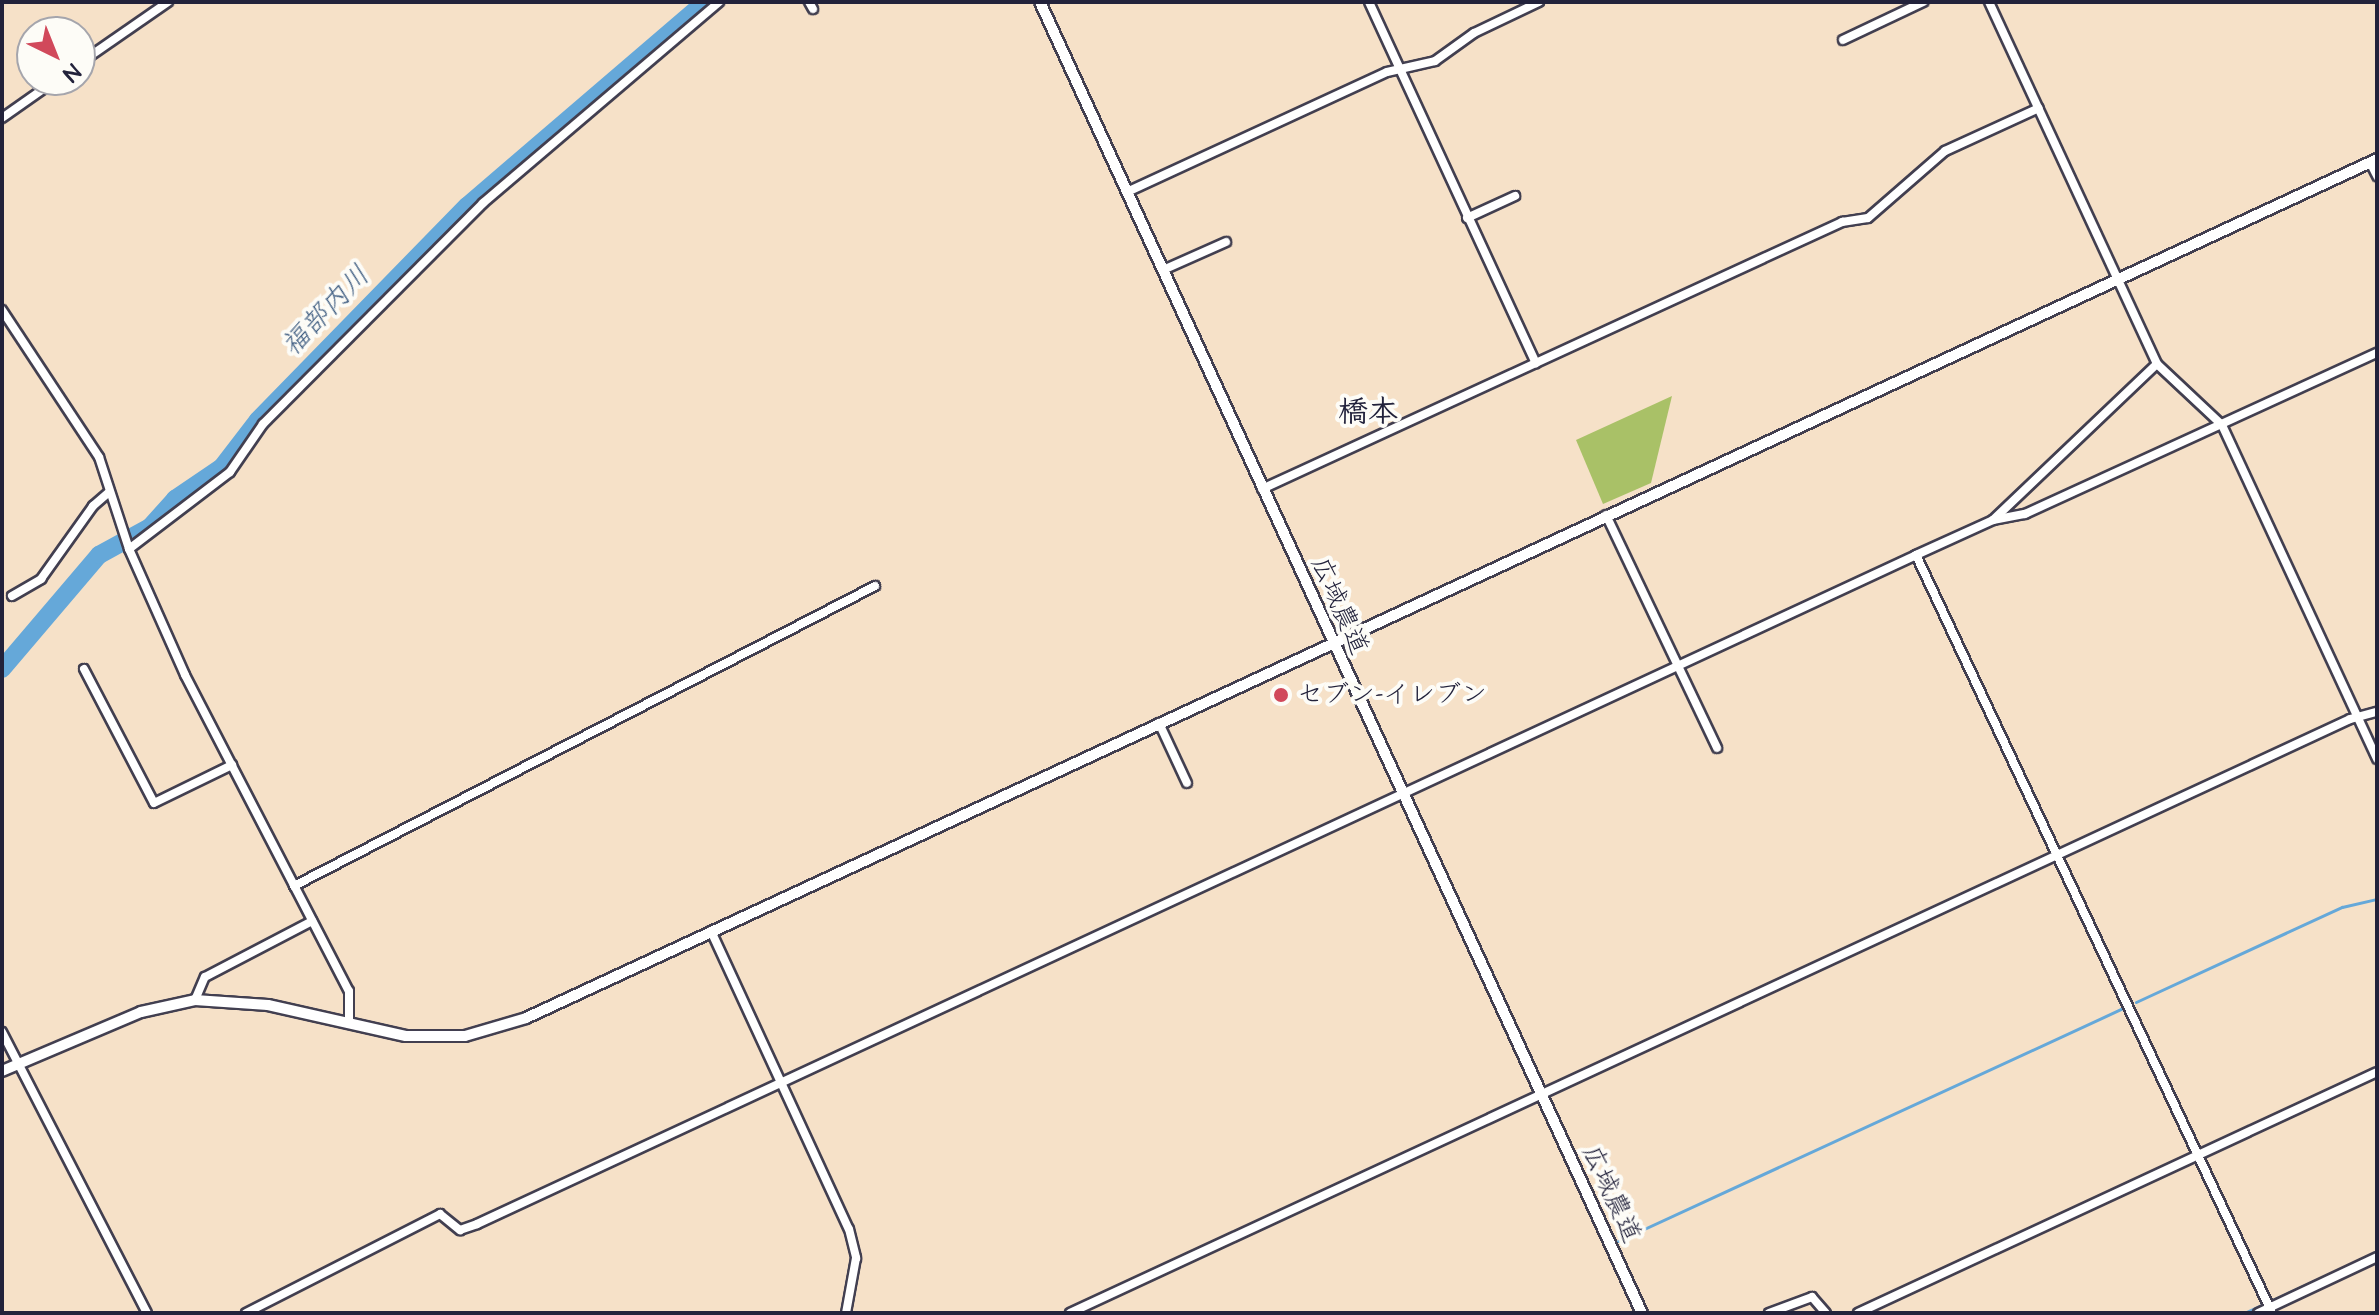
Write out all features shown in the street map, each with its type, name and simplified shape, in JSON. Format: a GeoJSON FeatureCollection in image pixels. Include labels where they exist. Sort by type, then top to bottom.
{"type":"FeatureCollection","features":[{"type":"Feature","properties":{"kind":"street"},"geometry":{"type":"LineString","coordinates":[[96,52],[168,2]]}},
{"type":"Feature","properties":{"kind":"street"},"geometry":{"type":"LineString","coordinates":[[129,546],[230,472],[263,424],[483,203],[719,2]]}},
{"type":"Feature","properties":{"kind":"street","name":"広域農道"},"geometry":{"type":"LineString","coordinates":[[1040,2],[1642,1313]]}},
{"type":"Feature","properties":{"kind":"street"},"geometry":{"type":"LineString","coordinates":[[1369,2],[1536,363]]}},
{"type":"Feature","properties":{"kind":"street"},"geometry":{"type":"LineString","coordinates":[[1127,192],[1387,72],[1435,61],[1474,33],[1539,2]]}},
{"type":"Feature","properties":{"kind":"street"},"geometry":{"type":"LineString","coordinates":[[1843,40],[1923,2]]}},
{"type":"Feature","properties":{"kind":"street"},"geometry":{"type":"LineString","coordinates":[[1989,2],[2157,364],[2222,425],[2377,759]]}},
{"type":"Feature","properties":{"kind":"street"},"geometry":{"type":"LineString","coordinates":[[2,118],[33,96]]}},
{"type":"Feature","properties":{"kind":"street"},"geometry":{"type":"LineString","coordinates":[[1262,489],[1842,222],[1868,218],[1945,151],[2039,108]]}},
{"type":"Feature","properties":{"kind":"street"},"geometry":{"type":"LineString","coordinates":[[2,1071],[141,1012],[195,1000],[239,1000],[349,1024],[437,1037],[492,1030],[2374,160],[2377,176]]}},
{"type":"Feature","properties":{"kind":"street"},"geometry":{"type":"LineString","coordinates":[[1467,218],[1515,196]]}},
{"type":"Feature","properties":{"kind":"street"},"geometry":{"type":"LineString","coordinates":[[1163,270],[1226,242]]}},
{"type":"Feature","properties":{"kind":"street"},"geometry":{"type":"LineString","coordinates":[[2,310],[99,457],[129,546],[232,765],[349,991],[349,1024]]}},
{"type":"Feature","properties":{"kind":"street"},"geometry":{"type":"LineString","coordinates":[[246,1313],[440,1214],[460,1230],[477,1224],[780,1080],[1916,555],[1993,520],[2025,514],[2377,353]]}},
{"type":"Feature","properties":{"kind":"street"},"geometry":{"type":"LineString","coordinates":[[1993,520],[2157,364]]}},
{"type":"Feature","properties":{"kind":"street"},"geometry":{"type":"LineString","coordinates":[[12,596],[41,579],[93,506],[109,492]]}},
{"type":"Feature","properties":{"kind":"street"},"geometry":{"type":"LineString","coordinates":[[1606,515],[1717,748]]}},
{"type":"Feature","properties":{"kind":"street"},"geometry":{"type":"LineString","coordinates":[[1916,555],[2270,1309]]}},
{"type":"Feature","properties":{"kind":"street"},"geometry":{"type":"LineString","coordinates":[[294,886],[875,586]]}},
{"type":"Feature","properties":{"kind":"street"},"geometry":{"type":"LineString","coordinates":[[84,669],[154,803],[232,765]]}},
{"type":"Feature","properties":{"kind":"street"},"geometry":{"type":"LineString","coordinates":[[1070,1313],[2059,854],[2377,712]]}},
{"type":"Feature","properties":{"kind":"street"},"geometry":{"type":"LineString","coordinates":[[1159,723],[1187,783]]}},
{"type":"Feature","properties":{"kind":"street"},"geometry":{"type":"LineString","coordinates":[[195,1000],[205,977],[312,921]]}},
{"type":"Feature","properties":{"kind":"street"},"geometry":{"type":"LineString","coordinates":[[711,931],[854,1243],[846,1313]]}},
{"type":"Feature","properties":{"kind":"street"},"geometry":{"type":"LineString","coordinates":[[2,1032],[147,1313]]}},
{"type":"Feature","properties":{"kind":"street"},"geometry":{"type":"LineString","coordinates":[[1858,1313],[2377,1072]]}},
{"type":"Feature","properties":{"kind":"street"},"geometry":{"type":"LineString","coordinates":[[2258,1313],[2377,1257]]}},
{"type":"Feature","properties":{"kind":"street"},"geometry":{"type":"LineString","coordinates":[[1769,1313],[1812,1297],[1826,1313]]}},
{"type":"Feature","properties":{"kind":"green space"},"geometry":{"type":"Polygon","coordinates":[[[1672,396],[1651,483],[1603,504],[1576,440],[1672,396]]]}},
{"type":"Feature","properties":{"kind":"waterway","name":"福部内川"},"geometry":{"type":"LineString","coordinates":[[2,669],[99,555],[150,527],[175,499],[222,467],[258,420],[467,206],[705,2]]}},
{"type":"Feature","properties":{"kind":"waterway"},"geometry":{"type":"LineString","coordinates":[[2136,1002],[2342,907],[2377,899]]}},
{"type":"Feature","properties":{"kind":"waterway"},"geometry":{"type":"LineString","coordinates":[[1618,1241],[2121,1009]]}},
{"type":"Feature","properties":{"kind":"waterway"},"geometry":{"type":"LineString","coordinates":[[2244,1313],[2377,1252]]}},
{"type":"Feature","properties":{"kind":"place","name":"セブン-イレブン"},"geometry":{"type":"Point","coordinates":[1281,695]}},
{"type":"Feature","properties":{"kind":"district","name":"橋本"},"geometry":{"type":"Point","coordinates":[1368,412]}}]}
